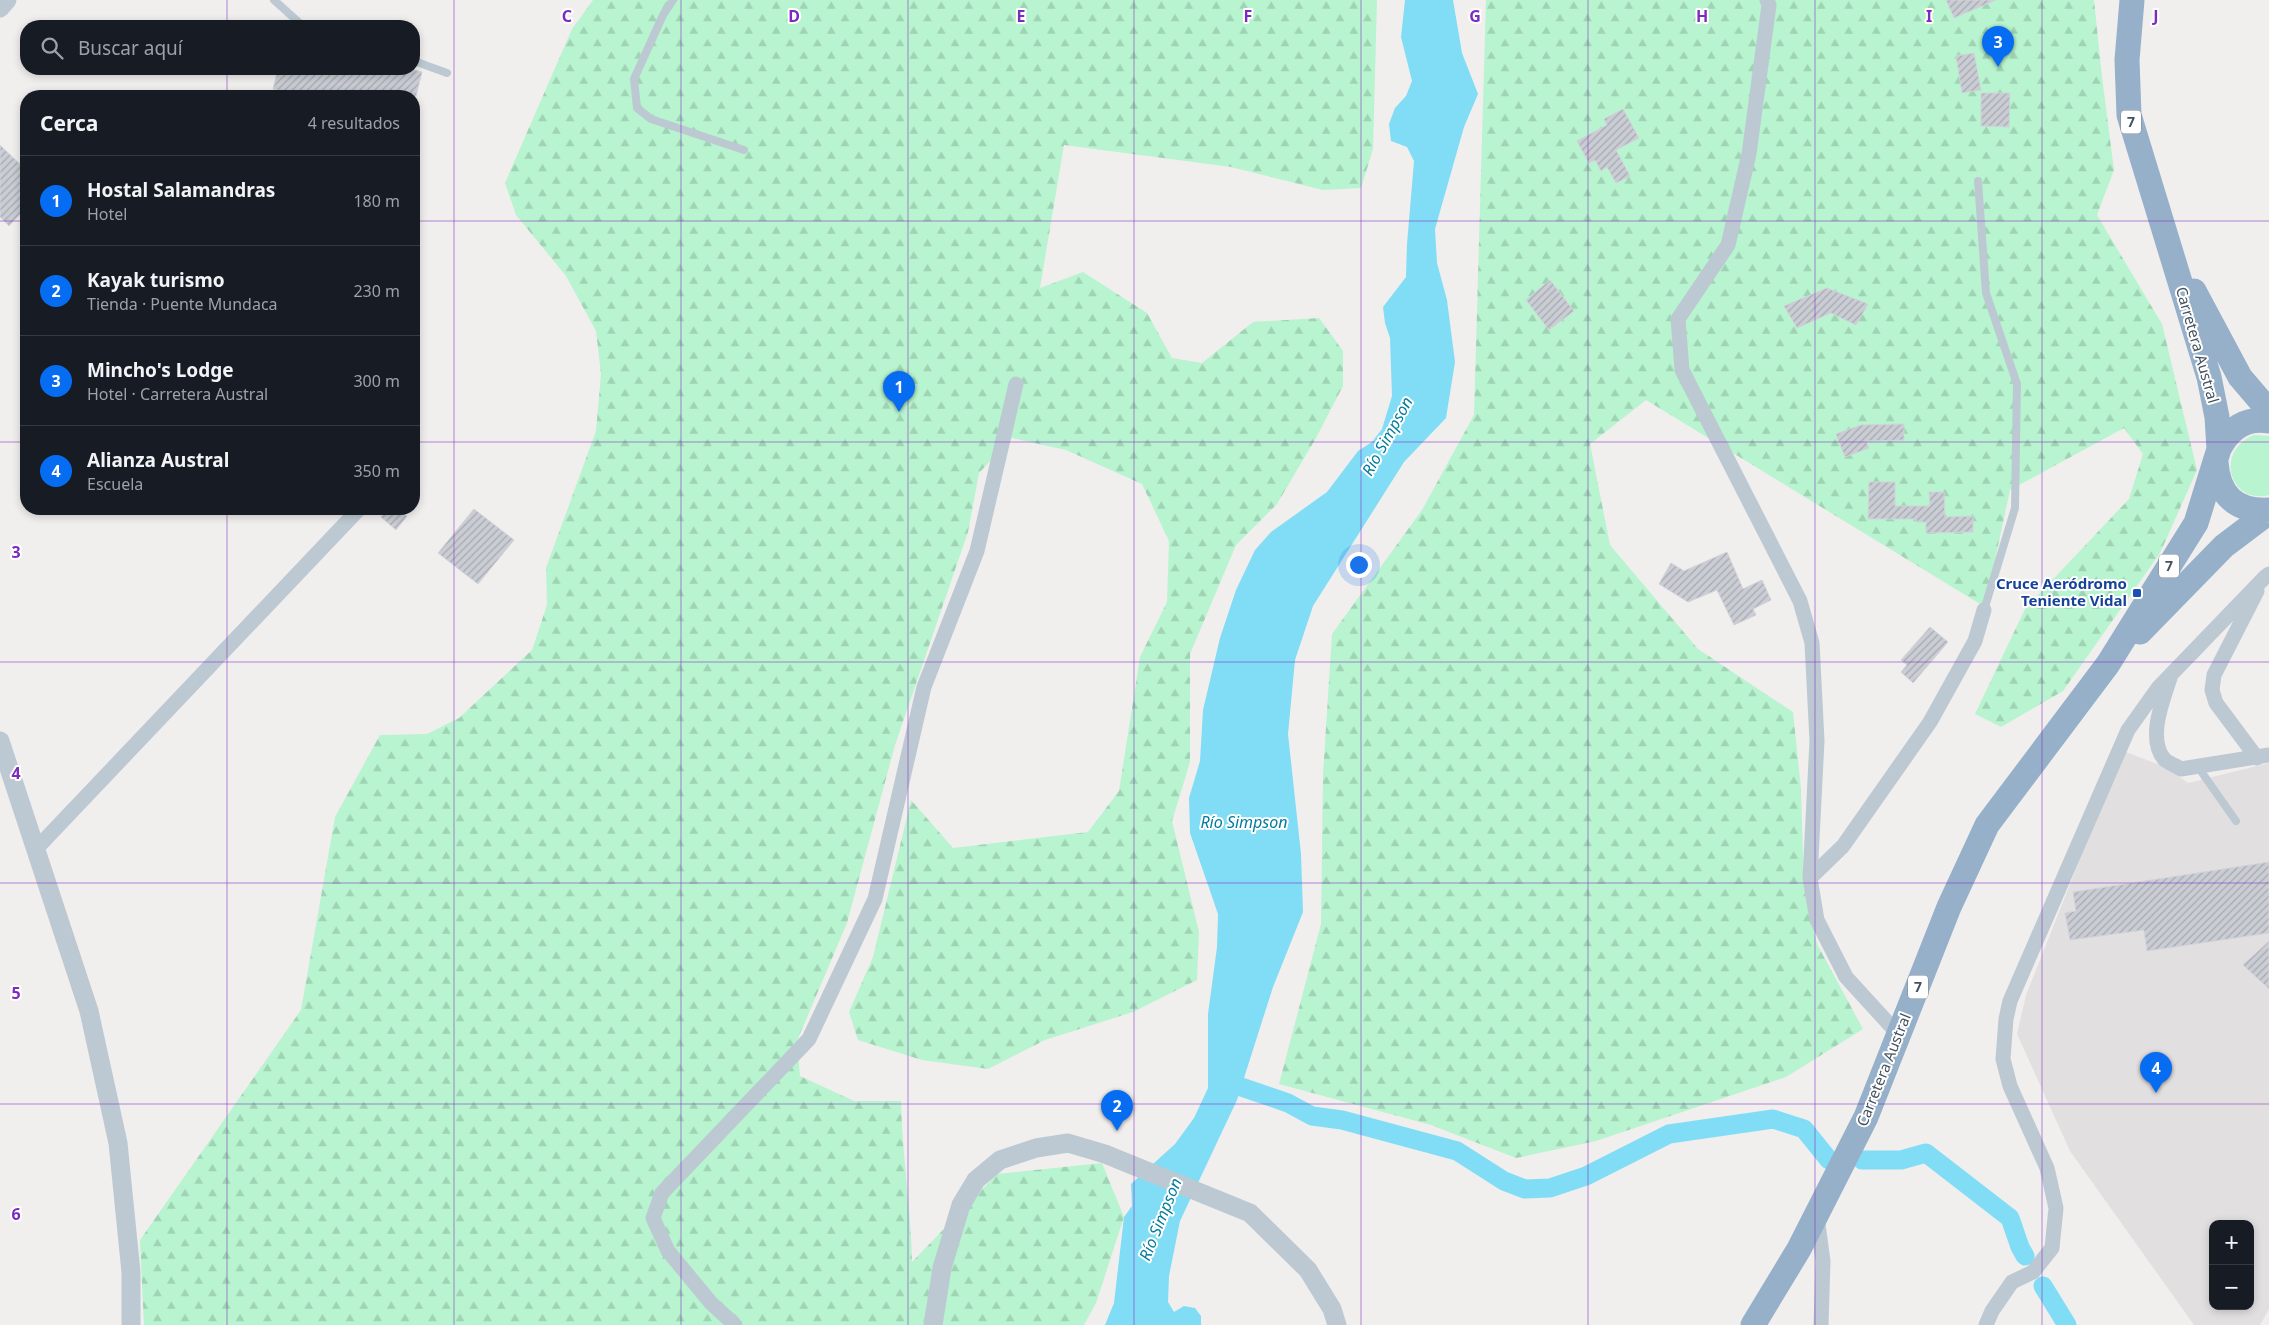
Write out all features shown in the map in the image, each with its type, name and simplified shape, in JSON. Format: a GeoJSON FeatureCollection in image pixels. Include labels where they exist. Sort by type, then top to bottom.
{"type":"FeatureCollection","features":[{"type":"Feature","properties":{"kind":"highway","name":"Carretera Austral"},"geometry":{"type":"LineString","coordinates":[[1753,1325],[1798,1249],[1866,1117],[1949,907],[1987,825],[2108,664],[2196,522],[2217,456],[2217,417],[2209,377],[2129,115],[2127,60],[2132,0]]}},
{"type":"Feature","properties":{"kind":"highway","name":"Carretera Austral"},"geometry":{"type":"LineString","coordinates":[[2166,239],[2240,377],[2269,411]]}},
{"type":"Feature","properties":{"kind":"highway"},"geometry":{"type":"LineString","coordinates":[[2269,421],[2251,421],[2241,425],[2224,439],[2217,456],[2217,476],[2222,489],[2231,500],[2243,507],[2256,511],[2269,511]]}},
{"type":"Feature","properties":{"kind":"highway","name":"Carretera Austral"},"geometry":{"type":"LineString","coordinates":[[2108,664],[2224,546],[2269,511]]}},
{"type":"Feature","properties":{"kind":"street"},"geometry":{"type":"LineString","coordinates":[[0,8],[7,0]]}},
{"type":"Feature","properties":{"kind":"street"},"geometry":{"type":"LineString","coordinates":[[1767,0],[1769,4],[1749,154],[1728,245],[1678,319],[1682,370],[1800,601],[1812,643],[1817,741],[1810,878],[1817,920],[1846,976],[1899,1035]]}},
{"type":"Feature","properties":{"kind":"street"},"geometry":{"type":"LineString","coordinates":[[735,1325],[711,1304],[668,1251],[653,1218],[662,1193],[809,1039],[875,899],[924,687],[977,551],[1016,384]]}},
{"type":"Feature","properties":{"kind":"street"},"geometry":{"type":"LineString","coordinates":[[36,850],[353,515]]}},
{"type":"Feature","properties":{"kind":"street"},"geometry":{"type":"LineString","coordinates":[[1986,1325],[1992,1311],[2012,1282],[2034,1272],[2052,1248],[2056,1208],[2047,1168],[2010,1086],[2003,1059],[2006,1019],[2010,1001],[2128,730],[2158,688],[2267,575]]}},
{"type":"Feature","properties":{"kind":"street"},"geometry":{"type":"LineString","coordinates":[[2265,757],[2216,703],[2212,690],[2214,675],[2267,575]]}},
{"type":"Feature","properties":{"kind":"street"},"geometry":{"type":"LineString","coordinates":[[1810,878],[1843,846],[1930,722],[1975,640],[1984,610]]}},
{"type":"Feature","properties":{"kind":"street"},"geometry":{"type":"LineString","coordinates":[[2171,674],[2161,707],[2156,737],[2164,759],[2182,769],[2265,757]]}},
{"type":"Feature","properties":{"kind":"street"},"geometry":{"type":"LineString","coordinates":[[0,741],[89,1011],[118,1143],[131,1272],[131,1325]]}},
{"type":"Feature","properties":{"kind":"street"},"geometry":{"type":"LineString","coordinates":[[933,1325],[942,1268],[950,1241],[961,1205],[976,1180],[1000,1160],[1036,1148],[1068,1143],[1105,1154],[1250,1212],[1308,1270],[1332,1309],[1336,1325]]}},
{"type":"Feature","properties":{"kind":"street"},"geometry":{"type":"LineString","coordinates":[[1817,1213],[1823,1261],[1821,1325]]}},
{"type":"Feature","properties":{"kind":"lane"},"geometry":{"type":"LineString","coordinates":[[274,0],[296,20]]}},
{"type":"Feature","properties":{"kind":"lane"},"geometry":{"type":"LineString","coordinates":[[673,0],[663,14],[634,80],[637,108],[651,119],[744,150]]}},
{"type":"Feature","properties":{"kind":"lane"},"geometry":{"type":"LineString","coordinates":[[420,63],[447,73]]}},
{"type":"Feature","properties":{"kind":"lane"},"geometry":{"type":"LineString","coordinates":[[1978,181],[1986,293],[2017,384],[2015,508],[1984,610]]}},
{"type":"Feature","properties":{"kind":"lane"},"geometry":{"type":"LineString","coordinates":[[2198,767],[2236,821]]}},
{"type":"Feature","properties":{"kind":"shaded area"},"geometry":{"type":"Polygon","coordinates":[[[2123,751],[2168,768],[2188,783],[2269,763],[2269,1309],[2260,1325],[2194,1325],[2070,1151],[2017,1034],[2026,995],[2123,751]]]}},
{"type":"Feature","properties":{"kind":"green space"},"geometry":{"type":"Polygon","coordinates":[[[593,0],[1377,0],[1373,149],[1361,188],[1323,190],[1231,167],[1064,145],[1040,288],[1083,272],[1147,313],[1172,358],[1202,363],[1253,322],[1319,318],[1343,351],[1343,386],[1316,438],[1277,504],[1236,545],[1190,654],[1190,762],[1172,821],[1199,932],[1197,980],[1133,1012],[1045,1040],[988,1069],[922,1060],[858,1040],[849,1012],[873,957],[911,800],[953,848],[1088,832],[1119,791],[1140,657],[1167,602],[1169,541],[1142,484],[1066,450],[1012,438],[979,473],[968,532],[895,745],[847,923],[797,1041],[800,1076],[854,1101],[901,1101],[912,1262],[997,1174],[1102,1163],[1124,1217],[1096,1303],[1084,1325],[144,1325],[140,1240],[301,1010],[335,817],[380,735],[427,734],[459,718],[532,650],[547,605],[546,568],[596,431],[601,374],[596,331],[566,276],[516,215],[505,183],[572,29],[593,0]]]}},
{"type":"Feature","properties":{"kind":"green space"},"geometry":{"type":"Polygon","coordinates":[[[1486,0],[2094,0],[2114,170],[2097,215],[2162,324],[2197,470],[2160,553],[2063,691],[2001,727],[1975,714],[2025,609],[2129,499],[2143,454],[2124,428],[2010,490],[1985,607],[1646,400],[1590,444],[1610,545],[1698,649],[1793,712],[1801,789],[1804,887],[1817,944],[1863,1029],[1786,1077],[1596,1141],[1516,1158],[1431,1125],[1279,1084],[1321,924],[1323,775],[1332,634],[1422,510],[1474,415],[1486,0]]]}},
{"type":"Feature","properties":{"kind":"green space"},"geometry":{"type":"Polygon","coordinates":[[[2254,435],[2269,436],[2269,495],[2256,496],[2245,492],[2237,485],[2232,475],[2231,464],[2234,453],[2241,443],[2254,435]]]}},
{"type":"Feature","properties":{"kind":"water","name":"Río Simpson"},"geometry":{"type":"Polygon","coordinates":[[[1405,0],[1453,0],[1462,53],[1478,94],[1464,127],[1435,229],[1437,263],[1447,300],[1455,362],[1446,418],[1404,462],[1313,606],[1295,660],[1288,734],[1301,854],[1303,912],[1273,987],[1237,1100],[1180,1221],[1169,1276],[1168,1302],[1174,1312],[1184,1306],[1195,1308],[1201,1316],[1201,1325],[1105,1325],[1114,1303],[1124,1217],[1132,1206],[1131,1184],[1175,1144],[1194,1118],[1208,1088],[1208,1014],[1217,947],[1218,914],[1190,833],[1189,798],[1200,761],[1203,710],[1220,638],[1236,590],[1255,550],[1271,532],[1327,492],[1358,451],[1372,442],[1382,429],[1392,396],[1390,338],[1385,323],[1383,307],[1406,277],[1414,161],[1407,147],[1391,141],[1389,124],[1395,108],[1406,96],[1412,81],[1401,37],[1405,0]]]}},
{"type":"Feature","properties":{"kind":"building"},"geometry":{"type":"Polygon","coordinates":[[[1946,0],[1996,0],[1954,18],[1946,0]]]}},
{"type":"Feature","properties":{"kind":"building"},"geometry":{"type":"Polygon","coordinates":[[[1974,53],[1981,90],[1962,93],[1956,56],[1974,53]]]}},
{"type":"Feature","properties":{"kind":"building"},"geometry":{"type":"Polygon","coordinates":[[[420,72],[422,72],[418,90],[273,89],[276,75],[420,75],[420,72]]]}},
{"type":"Feature","properties":{"kind":"building"},"geometry":{"type":"Polygon","coordinates":[[[1981,93],[2010,93],[2009,127],[1981,126],[1981,93]]]}},
{"type":"Feature","properties":{"kind":"building"},"geometry":{"type":"Polygon","coordinates":[[[1623,109],[1639,138],[1616,150],[1630,176],[1616,183],[1607,167],[1601,171],[1595,160],[1589,163],[1577,141],[1607,125],[1604,119],[1623,109]]]}},
{"type":"Feature","properties":{"kind":"building"},"geometry":{"type":"Polygon","coordinates":[[[0,145],[20,164],[20,214],[9,226],[0,217],[0,145]]]}},
{"type":"Feature","properties":{"kind":"building"},"geometry":{"type":"Polygon","coordinates":[[[1550,280],[1574,311],[1549,330],[1526,300],[1550,280]]]}},
{"type":"Feature","properties":{"kind":"building"},"geometry":{"type":"Polygon","coordinates":[[[1827,288],[1868,304],[1856,325],[1831,313],[1797,328],[1784,306],[1827,288]]]}},
{"type":"Feature","properties":{"kind":"building"},"geometry":{"type":"Polygon","coordinates":[[[1904,424],[1904,440],[1866,441],[1869,448],[1845,457],[1836,434],[1861,425],[1904,424]]]}},
{"type":"Feature","properties":{"kind":"building"},"geometry":{"type":"Polygon","coordinates":[[[1869,482],[1895,482],[1895,506],[1930,506],[1929,492],[1944,492],[1945,517],[1973,516],[1973,532],[1926,533],[1926,522],[1917,522],[1916,519],[1868,519],[1869,482]]]}},
{"type":"Feature","properties":{"kind":"building"},"geometry":{"type":"Polygon","coordinates":[[[474,509],[514,540],[478,584],[438,553],[474,509]]]}},
{"type":"Feature","properties":{"kind":"building"},"geometry":{"type":"Polygon","coordinates":[[[382,515],[407,516],[396,530],[381,517],[382,515]]]}},
{"type":"Feature","properties":{"kind":"building"},"geometry":{"type":"Polygon","coordinates":[[[1727,552],[1743,589],[1762,580],[1771,600],[1753,609],[1756,615],[1734,625],[1717,590],[1688,602],[1659,584],[1671,563],[1684,571],[1727,552]]]}},
{"type":"Feature","properties":{"kind":"building"},"geometry":{"type":"Polygon","coordinates":[[[1930,627],[1948,642],[1913,683],[1901,672],[1907,665],[1901,660],[1930,627]]]}},
{"type":"Feature","properties":{"kind":"building"},"geometry":{"type":"Polygon","coordinates":[[[2269,862],[2269,933],[2147,951],[2144,930],[2070,940],[2065,913],[2076,911],[2073,892],[2269,862]]]}},
{"type":"Feature","properties":{"kind":"building"},"geometry":{"type":"Polygon","coordinates":[[[2269,941],[2269,989],[2243,965],[2269,941]]]}},
{"type":"Feature","properties":{"kind":"waterway"},"geometry":{"type":"LineString","coordinates":[[1221,1080],[1288,1103],[1312,1116],[1342,1120],[1457,1151],[1504,1181],[1525,1189],[1550,1188],[1586,1176],[1669,1134],[1773,1119],[1804,1129],[1829,1160]]}},
{"type":"Feature","properties":{"kind":"waterway"},"geometry":{"type":"LineString","coordinates":[[1862,1160],[1901,1160],[1926,1153],[2010,1218],[2025,1256]]}},
{"type":"Feature","properties":{"kind":"waterway"},"geometry":{"type":"LineString","coordinates":[[2043,1286],[2067,1325]]}},
{"type":"Feature","properties":{"kind":"place","name":"Mincho's Lodge"},"geometry":{"type":"Point","coordinates":[1998,67]}},
{"type":"Feature","properties":{"kind":"place","name":"Hostal Salamandras"},"geometry":{"type":"Point","coordinates":[899,412]}},
{"type":"Feature","properties":{"kind":"place","name":"Cruce Aeródromo Teniente Vidal"},"geometry":{"type":"Point","coordinates":[2137,593]}},
{"type":"Feature","properties":{"kind":"place","name":"Alianza Austral"},"geometry":{"type":"Point","coordinates":[2156,1093]}},
{"type":"Feature","properties":{"kind":"place","name":"Kayak turismo"},"geometry":{"type":"Point","coordinates":[1117,1131]}}]}
